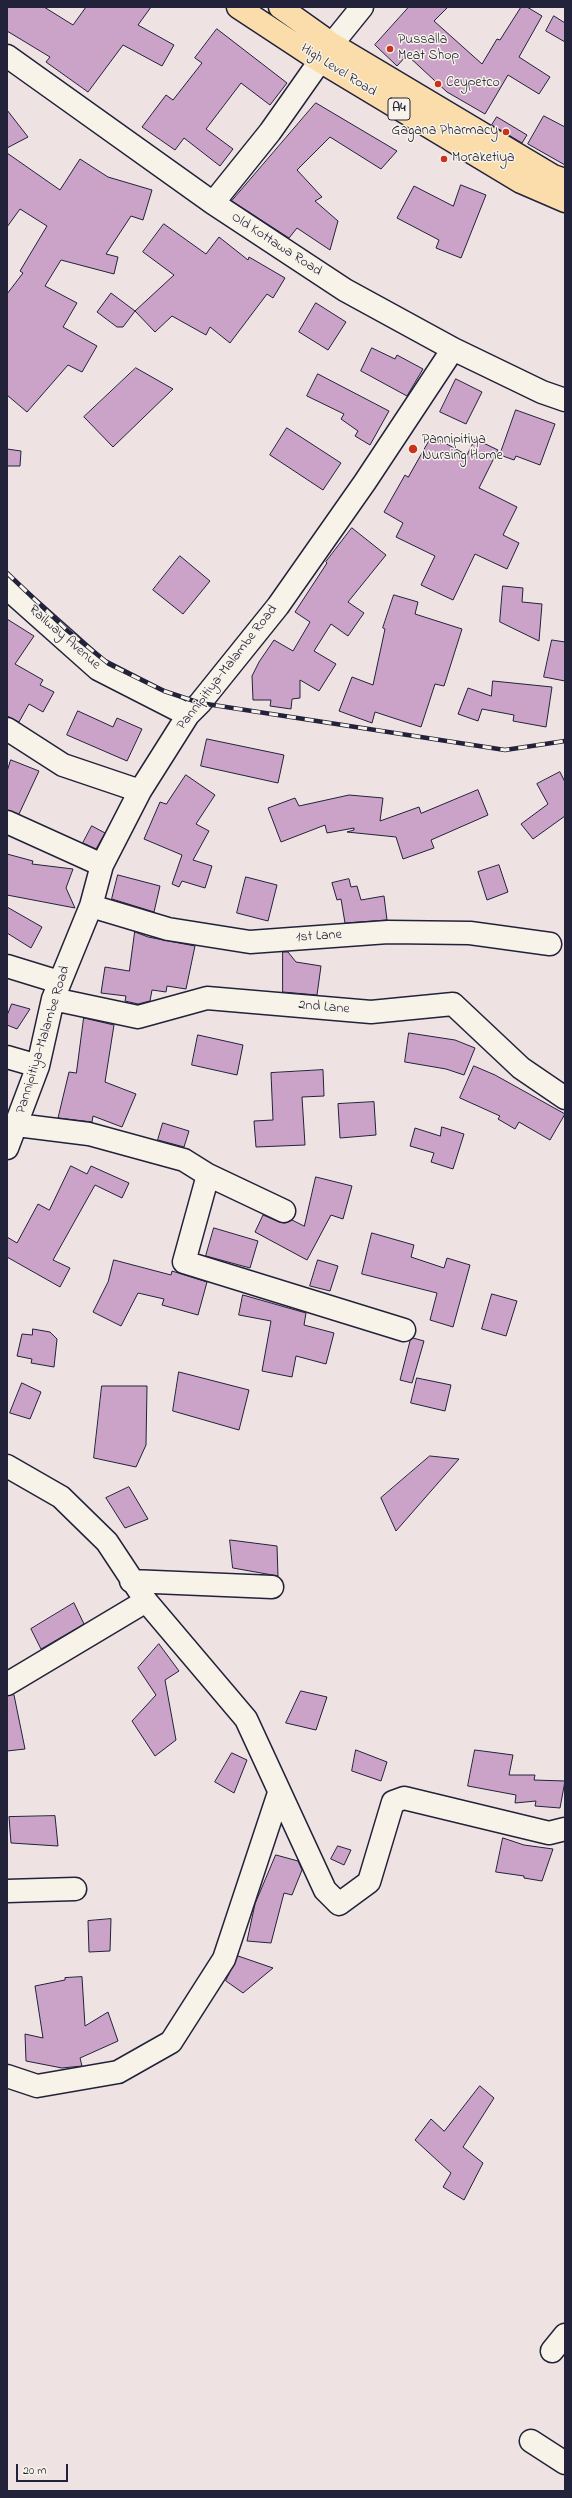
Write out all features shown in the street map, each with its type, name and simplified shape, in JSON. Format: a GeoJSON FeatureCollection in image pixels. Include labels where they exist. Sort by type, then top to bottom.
{"type":"FeatureCollection","features":[{"type":"Feature","properties":{"kind":"highway","name":"High Level Road"},"geometry":{"type":"LineString","coordinates":[[238,7],[326,52],[553,176],[565,180]]}},
{"type":"Feature","properties":{"kind":"highway","name":"High Level Road"},"geometry":{"type":"LineString","coordinates":[[280,7],[326,52],[521,182],[565,201]]}},
{"type":"Feature","properties":{"kind":"street"},"geometry":{"type":"LineString","coordinates":[[213,204],[270,132],[326,52],[362,7]]}},
{"type":"Feature","properties":{"kind":"street","name":"Old Kottawa Road"},"geometry":{"type":"LineString","coordinates":[[7,56],[213,204],[345,290],[453,349],[542,392],[565,400]]}},
{"type":"Feature","properties":{"kind":"street","name":"Pannipitiya-Malambe Road"},"geometry":{"type":"LineString","coordinates":[[7,1148],[18,1125],[38,1066],[56,990],[91,906],[102,865],[140,791],[188,715],[200,703],[278,606],[365,482],[453,349]]}},
{"type":"Feature","properties":{"kind":"street","name":"Railway Avenue"},"geometry":{"type":"LineString","coordinates":[[7,588],[98,669],[188,715]]}},
{"type":"Feature","properties":{"kind":"street"},"geometry":{"type":"LineString","coordinates":[[7,729],[63,765],[140,791]]}},
{"type":"Feature","properties":{"kind":"street"},"geometry":{"type":"LineString","coordinates":[[7,822],[102,865]]}},
{"type":"Feature","properties":{"kind":"street","name":"1st Lane"},"geometry":{"type":"LineString","coordinates":[[91,906],[168,929],[250,942],[388,932],[470,933],[550,944]]}},
{"type":"Feature","properties":{"kind":"street","name":"2nd Lane"},"geometry":{"type":"LineString","coordinates":[[7,966],[56,990],[138,1017],[207,998],[371,1012],[453,1004],[521,1068],[565,1098]]}},
{"type":"Feature","properties":{"kind":"street"},"geometry":{"type":"LineString","coordinates":[[7,1057],[38,1066]]}},
{"type":"Feature","properties":{"kind":"street"},"geometry":{"type":"LineString","coordinates":[[18,1125],[97,1136],[184,1160],[208,1175],[284,1211]]}},
{"type":"Feature","properties":{"kind":"street"},"geometry":{"type":"LineString","coordinates":[[208,1175],[184,1262],[404,1330]]}},
{"type":"Feature","properties":{"kind":"street"},"geometry":{"type":"LineString","coordinates":[[7,1466],[61,1497],[107,1542],[131,1581],[146,1601],[246,1719],[325,1890],[339,1904],[369,1882],[394,1802],[404,1798],[549,1833],[565,1829]]}},
{"type":"Feature","properties":{"kind":"street"},"geometry":{"type":"LineString","coordinates":[[131,1581],[272,1587]]}},
{"type":"Feature","properties":{"kind":"street"},"geometry":{"type":"LineString","coordinates":[[7,1684],[146,1601]]}},
{"type":"Feature","properties":{"kind":"street"},"geometry":{"type":"LineString","coordinates":[[7,2076],[37,2086],[118,2072],[171,2042],[224,1959],[279,1793]]}},
{"type":"Feature","properties":{"kind":"street"},"geometry":{"type":"LineString","coordinates":[[7,1891],[75,1889]]}},
{"type":"Feature","properties":{"kind":"street"},"geometry":{"type":"LineString","coordinates":[[531,2441],[565,2463]]}},
{"type":"Feature","properties":{"kind":"building"},"geometry":{"type":"Polygon","coordinates":[[[7,7],[44,7],[73,25],[86,7],[151,7],[138,25],[174,45],[162,66],[123,45],[88,92],[46,62],[50,57],[7,31],[7,7]]]}},
{"type":"Feature","properties":{"kind":"building"},"geometry":{"type":"Polygon","coordinates":[[[409,7],[448,7],[434,21],[482,64],[497,39],[500,40],[521,7],[527,7],[542,16],[519,57],[550,77],[539,94],[508,75],[485,114],[447,92],[407,55],[397,66],[375,45],[409,7]]]}},
{"type":"Feature","properties":{"kind":"building"},"geometry":{"type":"Polygon","coordinates":[[[554,16],[565,23],[565,42],[546,31],[554,16]]]}},
{"type":"Feature","properties":{"kind":"building"},"geometry":{"type":"Polygon","coordinates":[[[217,29],[287,83],[270,105],[241,83],[206,129],[233,149],[220,166],[184,138],[175,150],[142,127],[166,95],[173,100],[202,63],[195,58],[217,29]]]}},
{"type":"Feature","properties":{"kind":"building"},"geometry":{"type":"Polygon","coordinates":[[[316,103],[397,151],[381,169],[330,137],[297,170],[322,197],[315,201],[338,221],[330,250],[297,228],[289,238],[232,201],[316,103]]]}},
{"type":"Feature","properties":{"kind":"building"},"geometry":{"type":"Polygon","coordinates":[[[7,110],[28,137],[7,148],[7,110]]]}},
{"type":"Feature","properties":{"kind":"building"},"geometry":{"type":"Polygon","coordinates":[[[544,116],[565,127],[565,165],[528,144],[544,116]]]}},
{"type":"Feature","properties":{"kind":"building"},"geometry":{"type":"Polygon","coordinates":[[[497,117],[527,135],[522,143],[492,125],[497,117]]]}},
{"type":"Feature","properties":{"kind":"building"},"geometry":{"type":"Polygon","coordinates":[[[7,153],[60,190],[80,159],[108,177],[152,190],[143,220],[131,216],[106,254],[118,257],[114,274],[61,260],[45,286],[77,303],[63,327],[97,346],[82,372],[68,365],[27,412],[7,395],[7,294],[23,273],[20,271],[47,226],[20,209],[7,227],[7,153]]]}},
{"type":"Feature","properties":{"kind":"building"},"geometry":{"type":"Polygon","coordinates":[[[461,185],[486,195],[461,258],[436,248],[439,240],[397,218],[414,186],[453,206],[461,185]]]}},
{"type":"Feature","properties":{"kind":"building"},"geometry":{"type":"Polygon","coordinates":[[[164,224],[206,254],[219,237],[248,260],[249,257],[285,278],[273,298],[267,294],[230,343],[210,327],[206,335],[172,316],[155,332],[135,311],[174,275],[143,252],[164,224]]]}},
{"type":"Feature","properties":{"kind":"building"},"geometry":{"type":"Polygon","coordinates":[[[111,293],[135,311],[123,327],[117,327],[97,312],[111,293]]]}},
{"type":"Feature","properties":{"kind":"building"},"geometry":{"type":"Polygon","coordinates":[[[316,303],[346,322],[328,350],[299,332],[316,303]]]}},
{"type":"Feature","properties":{"kind":"building"},"geometry":{"type":"Polygon","coordinates":[[[372,348],[395,359],[397,355],[423,369],[407,396],[361,371],[372,348]]]}},
{"type":"Feature","properties":{"kind":"building"},"geometry":{"type":"Polygon","coordinates":[[[136,368],[173,389],[113,447],[84,417],[136,368]]]}},
{"type":"Feature","properties":{"kind":"building"},"geometry":{"type":"Polygon","coordinates":[[[318,374],[389,411],[370,445],[355,436],[358,431],[341,419],[344,414],[307,396],[318,374]]]}},
{"type":"Feature","properties":{"kind":"building"},"geometry":{"type":"Polygon","coordinates":[[[456,379],[482,392],[466,424],[440,412],[456,379]]]}},
{"type":"Feature","properties":{"kind":"building"},"geometry":{"type":"Polygon","coordinates":[[[516,410],[555,424],[540,465],[516,456],[514,460],[500,455],[516,410]]]}},
{"type":"Feature","properties":{"kind":"building"},"geometry":{"type":"Polygon","coordinates":[[[287,428],[341,463],[323,490],[270,455],[287,428]]]}},
{"type":"Feature","properties":{"kind":"building"},"geometry":{"type":"Polygon","coordinates":[[[432,436],[467,455],[475,439],[498,450],[479,488],[517,507],[503,535],[519,543],[507,569],[475,554],[453,600],[421,585],[435,556],[396,537],[403,523],[384,512],[405,475],[408,477],[432,436]]]}},
{"type":"Feature","properties":{"kind":"building"},"geometry":{"type":"Polygon","coordinates":[[[7,449],[21,451],[20,466],[7,466],[7,449]]]}},
{"type":"Feature","properties":{"kind":"building"},"geometry":{"type":"Polygon","coordinates":[[[352,528],[386,555],[348,602],[364,613],[348,636],[331,624],[314,651],[336,664],[319,691],[300,680],[300,698],[292,699],[291,709],[270,706],[271,700],[253,700],[252,676],[259,662],[274,640],[293,651],[310,622],[295,612],[327,563],[326,562],[352,528]]]}},
{"type":"Feature","properties":{"kind":"building"},"geometry":{"type":"Polygon","coordinates":[[[180,556],[210,581],[183,614],[153,590],[180,556]]]}},
{"type":"Feature","properties":{"kind":"building"},"geometry":{"type":"Polygon","coordinates":[[[503,586],[523,588],[522,602],[542,604],[539,641],[500,622],[503,586]]]}},
{"type":"Feature","properties":{"kind":"building"},"geometry":{"type":"Polygon","coordinates":[[[394,595],[418,602],[415,614],[462,629],[444,686],[435,684],[421,727],[375,712],[372,723],[339,711],[352,677],[373,685],[385,629],[383,628],[394,595]]]}},
{"type":"Feature","properties":{"kind":"building"},"geometry":{"type":"Polygon","coordinates":[[[7,619],[34,636],[15,664],[43,680],[40,685],[54,692],[43,712],[29,704],[19,722],[7,716],[7,619]]]}},
{"type":"Feature","properties":{"kind":"building"},"geometry":{"type":"Polygon","coordinates":[[[552,640],[565,642],[565,681],[544,677],[552,640]]]}},
{"type":"Feature","properties":{"kind":"building"},"geometry":{"type":"Polygon","coordinates":[[[493,681],[552,687],[546,727],[513,721],[514,715],[482,709],[478,721],[458,714],[468,688],[491,696],[493,681]]]}},
{"type":"Feature","properties":{"kind":"building"},"geometry":{"type":"Polygon","coordinates":[[[78,711],[113,727],[117,718],[142,729],[127,761],[67,735],[78,711]]]}},
{"type":"Feature","properties":{"kind":"building"},"geometry":{"type":"Polygon","coordinates":[[[207,739],[284,755],[278,783],[201,766],[207,739]]]}},
{"type":"Feature","properties":{"kind":"building"},"geometry":{"type":"Polygon","coordinates":[[[11,760],[39,771],[19,814],[7,810],[7,772],[11,760]]]}},
{"type":"Feature","properties":{"kind":"building"},"geometry":{"type":"Polygon","coordinates":[[[560,772],[565,782],[565,816],[533,839],[521,824],[548,804],[537,784],[560,772]]]}},
{"type":"Feature","properties":{"kind":"building"},"geometry":{"type":"Polygon","coordinates":[[[186,775],[215,795],[196,824],[209,831],[193,860],[212,866],[205,888],[182,881],[179,887],[172,884],[182,855],[144,839],[160,802],[166,804],[186,775]]]}},
{"type":"Feature","properties":{"kind":"building"},"geometry":{"type":"Polygon","coordinates":[[[478,790],[488,815],[431,840],[434,848],[403,859],[396,837],[347,832],[354,830],[354,828],[327,833],[325,825],[281,842],[268,808],[295,798],[299,806],[349,795],[383,798],[380,821],[419,807],[421,813],[478,790]]]}},
{"type":"Feature","properties":{"kind":"building"},"geometry":{"type":"Polygon","coordinates":[[[92,826],[105,833],[96,849],[83,843],[92,826]]]}},
{"type":"Feature","properties":{"kind":"building"},"geometry":{"type":"Polygon","coordinates":[[[7,854],[33,861],[32,864],[73,869],[66,888],[75,908],[7,895],[7,854]]]}},
{"type":"Feature","properties":{"kind":"building"},"geometry":{"type":"Polygon","coordinates":[[[499,865],[508,892],[487,900],[478,872],[499,865]]]}},
{"type":"Feature","properties":{"kind":"building"},"geometry":{"type":"Polygon","coordinates":[[[118,875],[160,886],[154,912],[112,899],[118,875]]]}},
{"type":"Feature","properties":{"kind":"building"},"geometry":{"type":"Polygon","coordinates":[[[246,877],[277,885],[268,921],[237,913],[246,877]]]}},
{"type":"Feature","properties":{"kind":"building"},"geometry":{"type":"Polygon","coordinates":[[[349,879],[351,887],[357,886],[361,900],[384,896],[387,920],[345,923],[341,899],[337,900],[332,883],[349,879]]]}},
{"type":"Feature","properties":{"kind":"building"},"geometry":{"type":"Polygon","coordinates":[[[7,907],[42,927],[31,948],[7,933],[7,907]]]}},
{"type":"Feature","properties":{"kind":"building"},"geometry":{"type":"Polygon","coordinates":[[[135,932],[148,937],[195,946],[186,989],[167,986],[166,992],[152,990],[150,1001],[138,1004],[125,1001],[126,996],[101,993],[105,967],[129,971],[135,932]]]}},
{"type":"Feature","properties":{"kind":"building"},"geometry":{"type":"Polygon","coordinates":[[[283,952],[288,952],[296,962],[321,966],[317,995],[283,992],[283,952]]]}},
{"type":"Feature","properties":{"kind":"building"},"geometry":{"type":"Polygon","coordinates":[[[12,1004],[30,1009],[17,1029],[7,1025],[7,1016],[12,1004]]]}},
{"type":"Feature","properties":{"kind":"building"},"geometry":{"type":"Polygon","coordinates":[[[84,1018],[114,1025],[105,1082],[136,1094],[122,1127],[93,1116],[92,1122],[58,1118],[69,1072],[76,1073],[84,1018]]]}},
{"type":"Feature","properties":{"kind":"building"},"geometry":{"type":"Polygon","coordinates":[[[409,1033],[455,1040],[475,1048],[464,1075],[446,1069],[405,1062],[409,1033]]]}},
{"type":"Feature","properties":{"kind":"building"},"geometry":{"type":"Polygon","coordinates":[[[198,1035],[243,1045],[237,1075],[192,1065],[198,1035]]]}},
{"type":"Feature","properties":{"kind":"building"},"geometry":{"type":"Polygon","coordinates":[[[474,1066],[495,1075],[565,1114],[550,1140],[519,1122],[515,1129],[498,1119],[500,1116],[460,1098],[474,1066]]]}},
{"type":"Feature","properties":{"kind":"building"},"geometry":{"type":"Polygon","coordinates":[[[323,1070],[324,1096],[302,1097],[305,1145],[256,1147],[254,1121],[273,1120],[271,1073],[323,1070]]]}},
{"type":"Feature","properties":{"kind":"building"},"geometry":{"type":"Polygon","coordinates":[[[374,1102],[376,1135],[340,1138],[338,1104],[374,1102]]]}},
{"type":"Feature","properties":{"kind":"building"},"geometry":{"type":"Polygon","coordinates":[[[163,1123],[189,1131],[184,1147],[158,1140],[163,1123]]]}},
{"type":"Feature","properties":{"kind":"building"},"geometry":{"type":"Polygon","coordinates":[[[442,1127],[464,1134],[453,1169],[431,1162],[434,1153],[410,1146],[415,1128],[440,1136],[442,1127]]]}},
{"type":"Feature","properties":{"kind":"building"},"geometry":{"type":"Polygon","coordinates":[[[71,1166],[87,1174],[91,1166],[129,1183],[122,1198],[95,1185],[53,1260],[70,1268],[60,1287],[7,1257],[7,1237],[17,1243],[38,1204],[49,1210],[71,1166]]]}},
{"type":"Feature","properties":{"kind":"building"},"geometry":{"type":"Polygon","coordinates":[[[316,1177],[352,1186],[343,1219],[331,1215],[307,1260],[255,1232],[263,1215],[279,1222],[285,1223],[292,1220],[304,1226],[316,1177]]]}},
{"type":"Feature","properties":{"kind":"building"},"geometry":{"type":"Polygon","coordinates":[[[214,1228],[258,1241],[250,1268],[206,1256],[214,1228]]]}},
{"type":"Feature","properties":{"kind":"building"},"geometry":{"type":"Polygon","coordinates":[[[372,1233],[414,1245],[411,1257],[444,1268],[447,1258],[470,1265],[453,1327],[430,1320],[437,1293],[362,1274],[372,1233]]]}},
{"type":"Feature","properties":{"kind":"building"},"geometry":{"type":"Polygon","coordinates":[[[114,1260],[171,1275],[172,1271],[207,1282],[198,1315],[162,1305],[164,1299],[138,1293],[121,1326],[93,1312],[108,1282],[114,1260]]]}},
{"type":"Feature","properties":{"kind":"building"},"geometry":{"type":"Polygon","coordinates":[[[318,1260],[338,1266],[330,1291],[310,1286],[318,1260]]]}},
{"type":"Feature","properties":{"kind":"building"},"geometry":{"type":"Polygon","coordinates":[[[492,1294],[517,1301],[506,1336],[482,1329],[492,1294]]]}},
{"type":"Feature","properties":{"kind":"building"},"geometry":{"type":"Polygon","coordinates":[[[243,1295],[306,1313],[304,1325],[334,1333],[326,1364],[296,1356],[292,1377],[262,1371],[271,1321],[239,1315],[243,1295]]]}},
{"type":"Feature","properties":{"kind":"building"},"geometry":{"type":"Polygon","coordinates":[[[33,1329],[50,1332],[57,1339],[54,1367],[31,1363],[32,1359],[17,1356],[22,1334],[32,1335],[33,1329]]]}},
{"type":"Feature","properties":{"kind":"building"},"geometry":{"type":"Polygon","coordinates":[[[413,1338],[424,1341],[412,1383],[400,1380],[410,1341],[413,1338]]]}},
{"type":"Feature","properties":{"kind":"building"},"geometry":{"type":"Polygon","coordinates":[[[179,1372],[249,1390],[239,1430],[173,1411],[179,1372]]]}},
{"type":"Feature","properties":{"kind":"building"},"geometry":{"type":"Polygon","coordinates":[[[417,1378],[451,1385],[445,1411],[411,1403],[417,1378]]]}},
{"type":"Feature","properties":{"kind":"building"},"geometry":{"type":"Polygon","coordinates":[[[22,1383],[41,1392],[30,1419],[10,1413],[22,1383]]]}},
{"type":"Feature","properties":{"kind":"building"},"geometry":{"type":"Polygon","coordinates":[[[102,1386],[147,1386],[146,1445],[136,1467],[94,1458],[102,1386]]]}},
{"type":"Feature","properties":{"kind":"building"},"geometry":{"type":"Polygon","coordinates":[[[430,1456],[459,1459],[396,1531],[381,1498],[430,1456]]]}},
{"type":"Feature","properties":{"kind":"building"},"geometry":{"type":"Polygon","coordinates":[[[129,1487],[148,1519],[125,1528],[106,1498],[129,1487]]]}},
{"type":"Feature","properties":{"kind":"building"},"geometry":{"type":"Polygon","coordinates":[[[230,1540],[277,1546],[278,1576],[233,1568],[230,1540]]]}},
{"type":"Feature","properties":{"kind":"building"},"geometry":{"type":"Polygon","coordinates":[[[74,1603],[84,1624],[41,1649],[31,1629],[74,1603]]]}},
{"type":"Feature","properties":{"kind":"building"},"geometry":{"type":"Polygon","coordinates":[[[159,1644],[179,1671],[165,1680],[176,1740],[155,1756],[132,1721],[156,1695],[138,1668],[159,1644]]]}},
{"type":"Feature","properties":{"kind":"building"},"geometry":{"type":"Polygon","coordinates":[[[301,1691],[327,1697],[316,1730],[286,1723],[301,1691]]]}},
{"type":"Feature","properties":{"kind":"building"},"geometry":{"type":"Polygon","coordinates":[[[14,1695],[25,1749],[7,1751],[7,1696],[14,1695]]]}},
{"type":"Feature","properties":{"kind":"building"},"geometry":{"type":"Polygon","coordinates":[[[356,1750],[387,1762],[381,1781],[352,1771],[356,1750]]]}},
{"type":"Feature","properties":{"kind":"building"},"geometry":{"type":"Polygon","coordinates":[[[475,1750],[513,1755],[509,1775],[535,1775],[534,1780],[565,1781],[560,1808],[535,1806],[536,1801],[515,1803],[516,1795],[468,1786],[475,1750]]]}},
{"type":"Feature","properties":{"kind":"building"},"geometry":{"type":"Polygon","coordinates":[[[232,1753],[247,1760],[234,1793],[215,1782],[232,1753]]]}},
{"type":"Feature","properties":{"kind":"building"},"geometry":{"type":"Polygon","coordinates":[[[55,1816],[58,1846],[11,1843],[9,1817],[55,1816]]]}},
{"type":"Feature","properties":{"kind":"building"},"geometry":{"type":"Polygon","coordinates":[[[503,1838],[524,1845],[553,1849],[542,1881],[524,1878],[524,1876],[496,1872],[503,1838]]]}},
{"type":"Feature","properties":{"kind":"building"},"geometry":{"type":"Polygon","coordinates":[[[338,1846],[351,1850],[344,1865],[331,1859],[338,1846]]]}},
{"type":"Feature","properties":{"kind":"building"},"geometry":{"type":"Polygon","coordinates":[[[276,1855],[298,1861],[302,1870],[292,1895],[284,1893],[271,1943],[247,1941],[255,1904],[276,1855]]]}},
{"type":"Feature","properties":{"kind":"building"},"geometry":{"type":"Polygon","coordinates":[[[111,1919],[110,1951],[89,1952],[88,1921],[111,1919]]]}},
{"type":"Feature","properties":{"kind":"building"},"geometry":{"type":"Polygon","coordinates":[[[238,1956],[273,1968],[243,1993],[226,1981],[238,1956]]]}},
{"type":"Feature","properties":{"kind":"building"},"geometry":{"type":"Polygon","coordinates":[[[82,1977],[85,2026],[108,2012],[118,2041],[80,2058],[82,2066],[62,2068],[26,2061],[25,2034],[43,2038],[35,1986],[65,1980],[65,1978],[82,1977]]]}},
{"type":"Feature","properties":{"kind":"building"},"geometry":{"type":"Polygon","coordinates":[[[480,2086],[494,2098],[463,2147],[483,2163],[464,2200],[443,2187],[451,2173],[415,2140],[431,2119],[444,2131],[480,2086]]]}},
{"type":"Feature","properties":{"kind":"railway"},"geometry":{"type":"LineString","coordinates":[[7,573],[68,631],[109,664],[164,691],[200,703],[505,750],[565,741]]}},
{"type":"Feature","properties":{"kind":"place","name":"Pussalla Meat Shop"},"geometry":{"type":"Point","coordinates":[390,49]}},
{"type":"Feature","properties":{"kind":"place","name":"Ceypetco"},"geometry":{"type":"Point","coordinates":[438,84]}},
{"type":"Feature","properties":{"kind":"place","name":"Gagana Pharmacy"},"geometry":{"type":"Point","coordinates":[506,132]}},
{"type":"Feature","properties":{"kind":"place","name":"Moraketiya"},"geometry":{"type":"Point","coordinates":[444,159]}},
{"type":"Feature","properties":{"kind":"place","name":"Pannipitiya Nursing Home"},"geometry":{"type":"Point","coordinates":[413,449]}}]}
